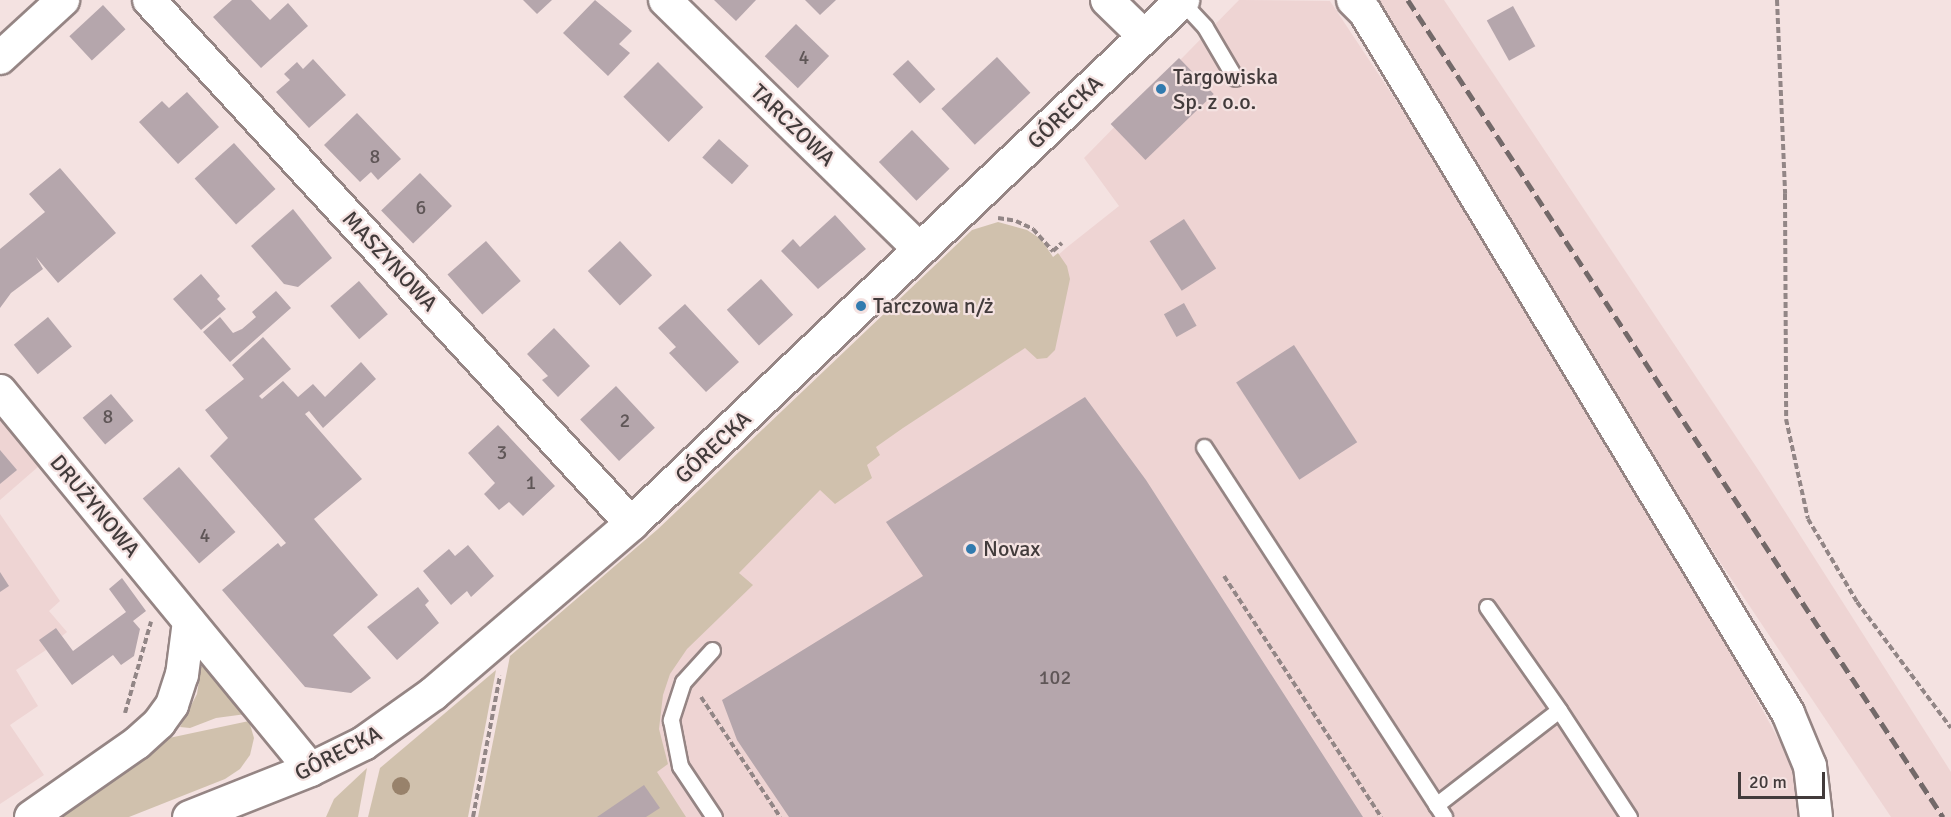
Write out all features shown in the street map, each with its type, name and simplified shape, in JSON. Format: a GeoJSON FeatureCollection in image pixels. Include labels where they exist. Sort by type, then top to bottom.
{"type":"FeatureCollection","features":[{"type":"Feature","properties":{"kind":"street"},"geometry":{"type":"LineString","coordinates":[[0,58],[63,0]]}},
{"type":"Feature","properties":{"kind":"street","name":"MASZYNOWA"},"geometry":{"type":"LineString","coordinates":[[149,0],[631,523]]}},
{"type":"Feature","properties":{"kind":"street","name":"TARCZOWA"},"geometry":{"type":"LineString","coordinates":[[665,0],[920,250]]}},
{"type":"Feature","properties":{"kind":"street"},"geometry":{"type":"LineString","coordinates":[[1107,0],[1144,36]]}},
{"type":"Feature","properties":{"kind":"street","name":"GÓRECKA"},"geometry":{"type":"LineString","coordinates":[[189,817],[238,809],[363,743],[401,719],[631,523],[1182,0]]}},
{"type":"Feature","properties":{"kind":"street"},"geometry":{"type":"LineString","coordinates":[[1353,0],[1365,12],[1788,713],[1810,766],[1816,817]]}},
{"type":"Feature","properties":{"kind":"street","name":"DRUŻYNOWA"},"geometry":{"type":"LineString","coordinates":[[0,391],[310,769]]}},
{"type":"Feature","properties":{"kind":"street"},"geometry":{"type":"LineString","coordinates":[[31,817],[137,743],[159,723],[172,705],[182,675],[189,621]]}},
{"type":"Feature","properties":{"kind":"lane"},"geometry":{"type":"LineString","coordinates":[[1182,0],[1205,27],[1235,78]]}},
{"type":"Feature","properties":{"kind":"lane"},"geometry":{"type":"LineString","coordinates":[[1204,447],[1440,811],[1559,710]]}},
{"type":"Feature","properties":{"kind":"lane"},"geometry":{"type":"LineString","coordinates":[[1487,607],[1559,710],[1629,817]]}},
{"type":"Feature","properties":{"kind":"lane"},"geometry":{"type":"LineString","coordinates":[[712,650],[688,676],[675,699],[671,720],[680,766],[714,817]]}},
{"type":"Feature","properties":{"kind":"path"},"geometry":{"type":"LineString","coordinates":[[1777,0],[1785,194],[1785,419],[1808,519],[1857,602],[1951,728]]}},
{"type":"Feature","properties":{"kind":"path"},"geometry":{"type":"LineString","coordinates":[[989,220],[1016,221],[1033,230],[1053,250],[1062,243]]}},
{"type":"Feature","properties":{"kind":"path"},"geometry":{"type":"LineString","coordinates":[[1224,576],[1381,817]]}},
{"type":"Feature","properties":{"kind":"path"},"geometry":{"type":"LineString","coordinates":[[123,719],[161,586]]}},
{"type":"Feature","properties":{"kind":"path"},"geometry":{"type":"LineString","coordinates":[[473,817],[502,667]]}},
{"type":"Feature","properties":{"kind":"path"},"geometry":{"type":"LineString","coordinates":[[688,676],[780,817]]}},
{"type":"Feature","properties":{"kind":"shaded area"},"geometry":{"type":"Polygon","coordinates":[[[1239,0],[1330,1],[1450,182],[1654,510],[1794,768],[1798,817],[519,817],[794,495],[1066,248],[1119,206],[1084,158],[1239,0]]]}},
{"type":"Feature","properties":{"kind":"shaded area"},"geometry":{"type":"Polygon","coordinates":[[[1362,0],[1444,0],[1761,474],[1951,772],[1951,817],[1891,817],[1720,562],[1362,0]]]}},
{"type":"Feature","properties":{"kind":"shaded area"},"geometry":{"type":"Polygon","coordinates":[[[998,222],[1027,230],[1041,239],[1053,257],[1058,253],[1067,266],[1070,279],[1055,350],[1047,358],[1037,359],[1025,348],[876,447],[880,455],[867,465],[872,478],[835,504],[820,490],[739,573],[753,585],[687,649],[670,674],[663,695],[659,729],[668,764],[657,772],[686,817],[478,817],[510,656],[658,529],[972,230],[998,222]]]}},
{"type":"Feature","properties":{"kind":"shaded area"},"geometry":{"type":"Polygon","coordinates":[[[0,419],[39,466],[0,500],[0,419]]]}},
{"type":"Feature","properties":{"kind":"shaded area"},"geometry":{"type":"Polygon","coordinates":[[[0,514],[60,601],[49,611],[67,632],[62,636],[56,628],[40,640],[46,650],[16,670],[38,706],[10,725],[44,775],[0,804],[0,514]]]}},
{"type":"Feature","properties":{"kind":"shaded area"},"geometry":{"type":"Polygon","coordinates":[[[208,665],[246,714],[216,718],[190,728],[180,727],[197,694],[201,667],[208,665]]]}},
{"type":"Feature","properties":{"kind":"shaded area"},"geometry":{"type":"Polygon","coordinates":[[[496,670],[468,817],[368,817],[380,768],[496,670]]]}},
{"type":"Feature","properties":{"kind":"shaded area"},"geometry":{"type":"Polygon","coordinates":[[[249,721],[254,738],[250,755],[240,769],[225,779],[129,817],[52,817],[169,738],[249,721]]]}},
{"type":"Feature","properties":{"kind":"shaded area"},"geometry":{"type":"Polygon","coordinates":[[[367,768],[358,817],[326,817],[334,799],[367,768]]]}},
{"type":"Feature","properties":{"kind":"building"},"geometry":{"type":"Polygon","coordinates":[[[232,0],[251,0],[270,20],[288,3],[308,26],[261,68],[213,17],[232,0]]]}},
{"type":"Feature","properties":{"kind":"building"},"geometry":{"type":"Polygon","coordinates":[[[523,0],[552,0],[537,14],[523,0]]]}},
{"type":"Feature","properties":{"kind":"building"},"geometry":{"type":"Polygon","coordinates":[[[595,0],[632,31],[619,44],[630,53],[608,76],[563,33],[595,0]]]}},
{"type":"Feature","properties":{"kind":"building"},"geometry":{"type":"Polygon","coordinates":[[[714,0],[756,0],[736,21],[714,0]]]}},
{"type":"Feature","properties":{"kind":"building"},"geometry":{"type":"Polygon","coordinates":[[[805,0],[836,0],[820,15],[805,0]]]}},
{"type":"Feature","properties":{"kind":"building"},"geometry":{"type":"Polygon","coordinates":[[[103,5],[126,29],[92,61],[69,36],[103,5]]]}},
{"type":"Feature","properties":{"kind":"building"},"geometry":{"type":"Polygon","coordinates":[[[1513,6],[1535,46],[1509,61],[1487,21],[1513,6]]]}},
{"type":"Feature","properties":{"kind":"building"},"geometry":{"type":"Polygon","coordinates":[[[796,24],[829,56],[798,88],[765,56],[796,24]]]}},
{"type":"Feature","properties":{"kind":"building"},"geometry":{"type":"Polygon","coordinates":[[[997,57],[1030,93],[975,145],[941,109],[997,57]]]}},
{"type":"Feature","properties":{"kind":"building"},"geometry":{"type":"Polygon","coordinates":[[[1179,58],[1214,94],[1145,160],[1111,124],[1179,58]]]}},
{"type":"Feature","properties":{"kind":"building"},"geometry":{"type":"Polygon","coordinates":[[[313,59],[346,95],[309,128],[276,92],[290,80],[284,74],[297,62],[303,69],[313,59]]]}},
{"type":"Feature","properties":{"kind":"building"},"geometry":{"type":"Polygon","coordinates":[[[908,60],[935,89],[920,104],[893,74],[908,60]]]}},
{"type":"Feature","properties":{"kind":"building"},"geometry":{"type":"Polygon","coordinates":[[[658,62],[703,107],[669,142],[623,97],[658,62]]]}},
{"type":"Feature","properties":{"kind":"building"},"geometry":{"type":"Polygon","coordinates":[[[187,92],[219,127],[178,164],[139,122],[162,101],[169,108],[187,92]]]}},
{"type":"Feature","properties":{"kind":"building"},"geometry":{"type":"Polygon","coordinates":[[[357,113],[401,159],[378,180],[371,172],[360,182],[324,145],[357,113]]]}},
{"type":"Feature","properties":{"kind":"building"},"geometry":{"type":"Polygon","coordinates":[[[912,130],[950,169],[916,201],[879,162],[912,130]]]}},
{"type":"Feature","properties":{"kind":"building"},"geometry":{"type":"Polygon","coordinates":[[[719,139],[749,166],[732,184],[702,158],[719,139]]]}},
{"type":"Feature","properties":{"kind":"building"},"geometry":{"type":"Polygon","coordinates":[[[234,143],[275,189],[236,225],[195,178],[234,143]]]}},
{"type":"Feature","properties":{"kind":"building"},"geometry":{"type":"Polygon","coordinates":[[[60,168],[116,233],[58,283],[36,257],[43,269],[11,293],[0,308],[0,249],[45,212],[29,194],[60,168]]]}},
{"type":"Feature","properties":{"kind":"building"},"geometry":{"type":"Polygon","coordinates":[[[420,173],[452,206],[413,244],[381,211],[420,173]]]}},
{"type":"Feature","properties":{"kind":"building"},"geometry":{"type":"Polygon","coordinates":[[[293,209],[332,258],[298,287],[284,284],[251,246],[293,209]]]}},
{"type":"Feature","properties":{"kind":"building"},"geometry":{"type":"Polygon","coordinates":[[[835,215],[866,249],[818,289],[781,251],[793,239],[800,247],[835,215]]]}},
{"type":"Feature","properties":{"kind":"building"},"geometry":{"type":"Polygon","coordinates":[[[1184,219],[1216,268],[1182,291],[1150,241],[1184,219]]]}},
{"type":"Feature","properties":{"kind":"building"},"geometry":{"type":"Polygon","coordinates":[[[486,241],[521,281],[482,314],[448,274],[486,241]]]}},
{"type":"Feature","properties":{"kind":"building"},"geometry":{"type":"Polygon","coordinates":[[[620,241],[652,275],[620,305],[588,271],[620,241]]]}},
{"type":"Feature","properties":{"kind":"building"},"geometry":{"type":"Polygon","coordinates":[[[201,274],[220,296],[217,299],[226,309],[201,330],[173,299],[201,274]]]}},
{"type":"Feature","properties":{"kind":"building"},"geometry":{"type":"Polygon","coordinates":[[[761,279],[793,315],[759,345],[727,310],[761,279]]]}},
{"type":"Feature","properties":{"kind":"building"},"geometry":{"type":"Polygon","coordinates":[[[359,281],[388,314],[359,339],[330,306],[359,281]]]}},
{"type":"Feature","properties":{"kind":"building"},"geometry":{"type":"Polygon","coordinates":[[[276,291],[291,308],[230,362],[203,332],[220,317],[233,333],[242,329],[256,317],[252,312],[276,291]]]}},
{"type":"Feature","properties":{"kind":"building"},"geometry":{"type":"Polygon","coordinates":[[[1184,303],[1197,326],[1176,337],[1164,314],[1184,303]]]}},
{"type":"Feature","properties":{"kind":"building"},"geometry":{"type":"Polygon","coordinates":[[[685,304],[739,362],[706,392],[669,353],[676,347],[658,328],[685,304]]]}},
{"type":"Feature","properties":{"kind":"building"},"geometry":{"type":"Polygon","coordinates":[[[48,317],[72,347],[38,374],[14,345],[48,317]]]}},
{"type":"Feature","properties":{"kind":"building"},"geometry":{"type":"Polygon","coordinates":[[[554,328],[590,366],[558,397],[542,380],[548,376],[527,354],[554,328]]]}},
{"type":"Feature","properties":{"kind":"building"},"geometry":{"type":"Polygon","coordinates":[[[263,337],[291,369],[259,396],[262,399],[283,381],[298,397],[313,384],[325,397],[361,362],[376,379],[323,428],[309,411],[305,414],[362,479],[314,519],[378,595],[333,635],[371,678],[351,693],[305,687],[222,590],[278,543],[281,547],[286,543],[210,456],[228,438],[205,410],[244,379],[232,365],[263,337]]]}},
{"type":"Feature","properties":{"kind":"building"},"geometry":{"type":"Polygon","coordinates":[[[1294,345],[1357,442],[1299,480],[1236,383],[1294,345]]]}},
{"type":"Feature","properties":{"kind":"building"},"geometry":{"type":"Polygon","coordinates":[[[616,386],[655,428],[619,461],[580,419],[616,386]]]}},
{"type":"Feature","properties":{"kind":"building"},"geometry":{"type":"Polygon","coordinates":[[[111,394],[133,421],[105,445],[83,418],[111,394]]]}},
{"type":"Feature","properties":{"kind":"building"},"geometry":{"type":"Polygon","coordinates":[[[1085,397],[1146,480],[1363,817],[789,817],[737,740],[722,700],[923,576],[886,522],[1085,397]]]}},
{"type":"Feature","properties":{"kind":"building"},"geometry":{"type":"Polygon","coordinates":[[[498,425],[555,486],[523,516],[509,502],[499,510],[484,494],[495,483],[468,453],[498,425]]]}},
{"type":"Feature","properties":{"kind":"building"},"geometry":{"type":"Polygon","coordinates":[[[0,450],[17,470],[0,484],[0,450]]]}},
{"type":"Feature","properties":{"kind":"building"},"geometry":{"type":"Polygon","coordinates":[[[179,467],[235,532],[199,563],[143,498],[179,467]]]}},
{"type":"Feature","properties":{"kind":"building"},"geometry":{"type":"Polygon","coordinates":[[[468,545],[494,576],[471,597],[467,591],[451,605],[423,571],[449,549],[455,556],[468,545]]]}},
{"type":"Feature","properties":{"kind":"building"},"geometry":{"type":"Polygon","coordinates":[[[0,572],[9,586],[0,592],[0,572]]]}},
{"type":"Feature","properties":{"kind":"building"},"geometry":{"type":"Polygon","coordinates":[[[122,578],[146,611],[133,621],[140,629],[134,656],[121,665],[113,655],[72,685],[39,640],[56,628],[73,651],[126,612],[109,589],[122,578]]]}},
{"type":"Feature","properties":{"kind":"building"},"geometry":{"type":"Polygon","coordinates":[[[418,587],[429,601],[425,605],[439,623],[397,660],[367,627],[418,587]]]}},
{"type":"Feature","properties":{"kind":"building"},"geometry":{"type":"Polygon","coordinates":[[[644,785],[660,808],[646,817],[597,817],[644,785]]]}},
{"type":"Feature","properties":{"kind":"railway"},"geometry":{"type":"LineString","coordinates":[[1408,0],[1943,817]]}},
{"type":"Feature","properties":{"kind":"place","name":"Targowiska Sp. z o.o."},"geometry":{"type":"Point","coordinates":[1161,89]}},
{"type":"Feature","properties":{"kind":"place","name":"Tarczowa n/ż"},"geometry":{"type":"Point","coordinates":[861,306]}},
{"type":"Feature","properties":{"kind":"place","name":"Novax"},"geometry":{"type":"Point","coordinates":[971,549]}}]}
